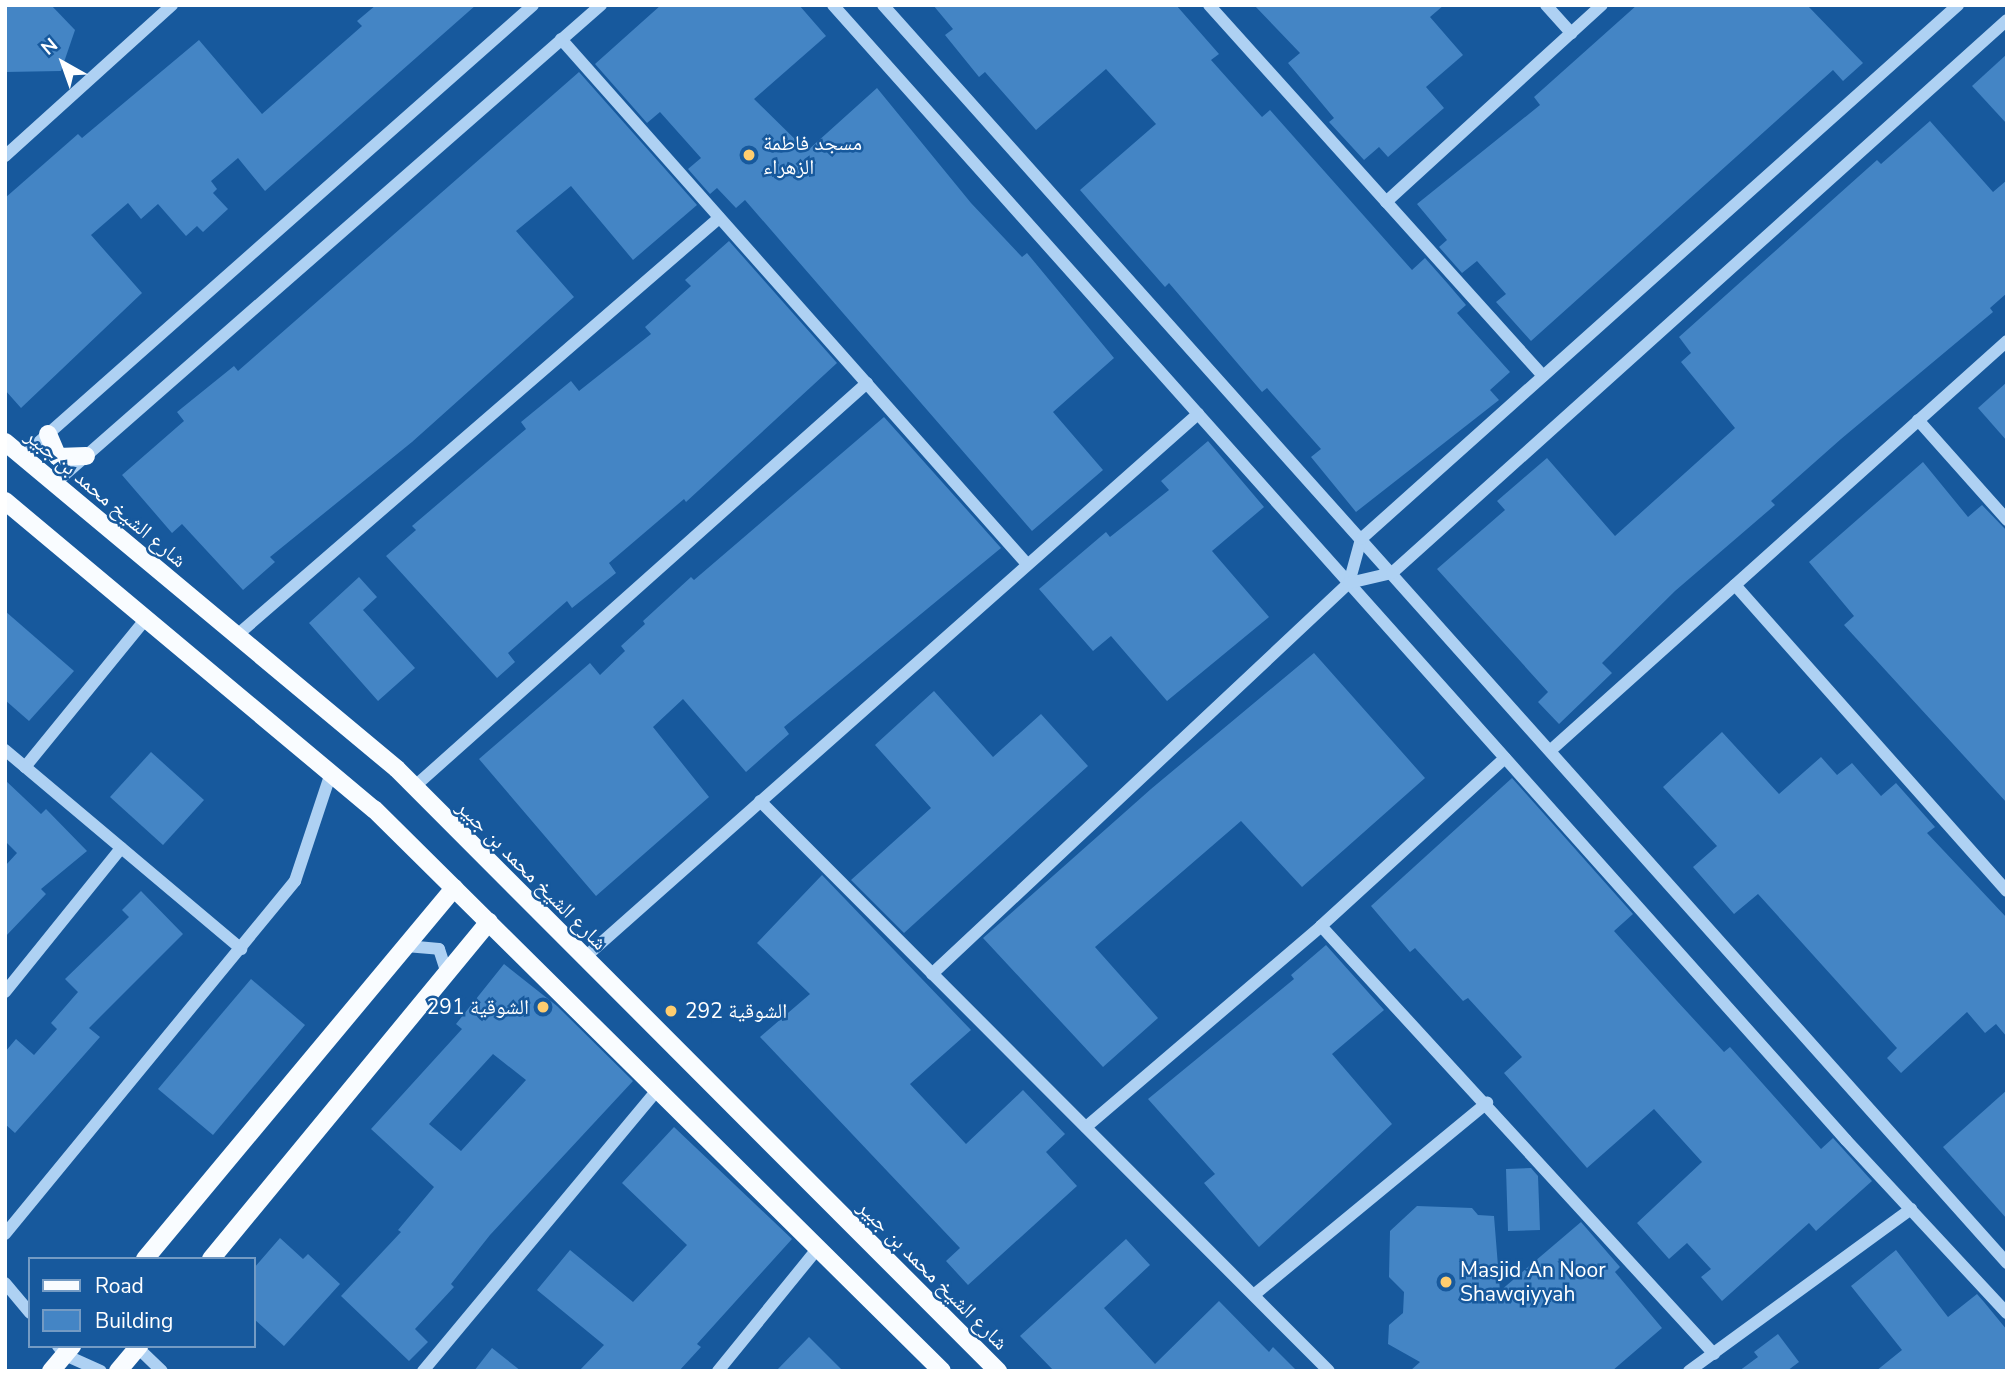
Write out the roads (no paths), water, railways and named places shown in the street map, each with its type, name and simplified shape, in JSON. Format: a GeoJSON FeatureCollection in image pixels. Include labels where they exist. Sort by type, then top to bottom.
{"type":"FeatureCollection","features":[{"type":"Feature","properties":{"kind":"main road"},"geometry":{"type":"LineString","coordinates":[[48,434],[58,457],[86,456]]}},
{"type":"Feature","properties":{"kind":"main road","name":"شارع الشيخ محمد بن جبير"},"geometry":{"type":"LineString","coordinates":[[5,442],[414,787],[583,959],[998,1371]]}},
{"type":"Feature","properties":{"kind":"main road"},"geometry":{"type":"LineString","coordinates":[[5,501],[331,773],[489,922],[942,1371]]}},
{"type":"Feature","properties":{"kind":"main road"},"geometry":{"type":"LineString","coordinates":[[147,1257],[454,888]]}},
{"type":"Feature","properties":{"kind":"main road"},"geometry":{"type":"LineString","coordinates":[[213,1257],[489,922]]}},
{"type":"Feature","properties":{"kind":"main road"},"geometry":{"type":"LineString","coordinates":[[118,1371],[137,1348]]}},
{"type":"Feature","properties":{"kind":"main road"},"geometry":{"type":"LineString","coordinates":[[51,1371],[65,1349]]}},
{"type":"Feature","properties":{"kind":"street"},"geometry":{"type":"LineString","coordinates":[[5,156],[172,5]]}},
{"type":"Feature","properties":{"kind":"street"},"geometry":{"type":"LineString","coordinates":[[22,457],[533,5]]}},
{"type":"Feature","properties":{"kind":"street"},"geometry":{"type":"LineString","coordinates":[[54,484],[601,5]]}},
{"type":"Feature","properties":{"kind":"street"},"geometry":{"type":"LineString","coordinates":[[833,5],[1505,758],[2007,1313]]}},
{"type":"Feature","properties":{"kind":"street"},"geometry":{"type":"LineString","coordinates":[[883,5],[1551,750],[2007,1264]]}},
{"type":"Feature","properties":{"kind":"street"},"geometry":{"type":"LineString","coordinates":[[1209,5],[1544,376]]}},
{"type":"Feature","properties":{"kind":"street"},"geometry":{"type":"LineString","coordinates":[[1546,5],[1571,33]]}},
{"type":"Feature","properties":{"kind":"street"},"geometry":{"type":"LineString","coordinates":[[1386,202],[1601,5]]}},
{"type":"Feature","properties":{"kind":"street"},"geometry":{"type":"LineString","coordinates":[[1349,583],[1361,539],[1958,5]]}},
{"type":"Feature","properties":{"kind":"street"},"geometry":{"type":"LineString","coordinates":[[932,974],[1349,583],[1392,572],[2007,20]]}},
{"type":"Feature","properties":{"kind":"street"},"geometry":{"type":"LineString","coordinates":[[562,39],[1026,563]]}},
{"type":"Feature","properties":{"kind":"street"},"geometry":{"type":"LineString","coordinates":[[236,636],[719,218]]}},
{"type":"Feature","properties":{"kind":"street"},"geometry":{"type":"LineString","coordinates":[[1551,750],[2007,341]]}},
{"type":"Feature","properties":{"kind":"street"},"geometry":{"type":"LineString","coordinates":[[414,787],[867,383]]}},
{"type":"Feature","properties":{"kind":"street"},"geometry":{"type":"LineString","coordinates":[[583,959],[1026,563],[1198,414]]}},
{"type":"Feature","properties":{"kind":"street"},"geometry":{"type":"LineString","coordinates":[[1918,420],[2007,520]]}},
{"type":"Feature","properties":{"kind":"street"},"geometry":{"type":"LineString","coordinates":[[1735,585],[2007,891]]}},
{"type":"Feature","properties":{"kind":"street"},"geometry":{"type":"LineString","coordinates":[[25,767],[145,620]]}},
{"type":"Feature","properties":{"kind":"street"},"geometry":{"type":"LineString","coordinates":[[5,750],[241,949]]}},
{"type":"Feature","properties":{"kind":"street"},"geometry":{"type":"LineString","coordinates":[[1086,1127],[1321,926],[1505,758]]}},
{"type":"Feature","properties":{"kind":"street"},"geometry":{"type":"LineString","coordinates":[[6,1232],[295,881],[331,773]]}},
{"type":"Feature","properties":{"kind":"street"},"geometry":{"type":"LineString","coordinates":[[760,801],[1329,1371]]}},
{"type":"Feature","properties":{"kind":"street"},"geometry":{"type":"LineString","coordinates":[[5,992],[121,848]]}},
{"type":"Feature","properties":{"kind":"street"},"geometry":{"type":"LineString","coordinates":[[1321,926],[1487,1103],[1714,1354]]}},
{"type":"Feature","properties":{"kind":"street"},"geometry":{"type":"LineString","coordinates":[[406,946],[439,949],[447,973]]}},
{"type":"Feature","properties":{"kind":"street"},"geometry":{"type":"LineString","coordinates":[[423,1371],[658,1089]]}},
{"type":"Feature","properties":{"kind":"street"},"geometry":{"type":"LineString","coordinates":[[1255,1294],[1487,1103]]}},
{"type":"Feature","properties":{"kind":"street"},"geometry":{"type":"LineString","coordinates":[[1689,1371],[1911,1209]]}},
{"type":"Feature","properties":{"kind":"street"},"geometry":{"type":"LineString","coordinates":[[718,1371],[818,1248]]}},
{"type":"Feature","properties":{"kind":"street"},"geometry":{"type":"LineString","coordinates":[[5,1283],[28,1310]]}},
{"type":"Feature","properties":{"kind":"street"},"geometry":{"type":"LineString","coordinates":[[139,1348],[162,1371]]}},
{"type":"Feature","properties":{"kind":"street"},"geometry":{"type":"LineString","coordinates":[[65,1349],[101,1371]]}},
{"type":"Feature","properties":{"kind":"place","name":"مسجد فاطمة الزهراء"},"geometry":{"type":"Point","coordinates":[749,155]}},
{"type":"Feature","properties":{"kind":"place","name":"الشوقية 291"},"geometry":{"type":"Point","coordinates":[543,1007]}},
{"type":"Feature","properties":{"kind":"place","name":"الشوقية 292"},"geometry":{"type":"Point","coordinates":[671,1011]}},
{"type":"Feature","properties":{"kind":"place","name":"Masjid An Noor Shawqiyyah"},"geometry":{"type":"Point","coordinates":[1446,1282]}}]}
